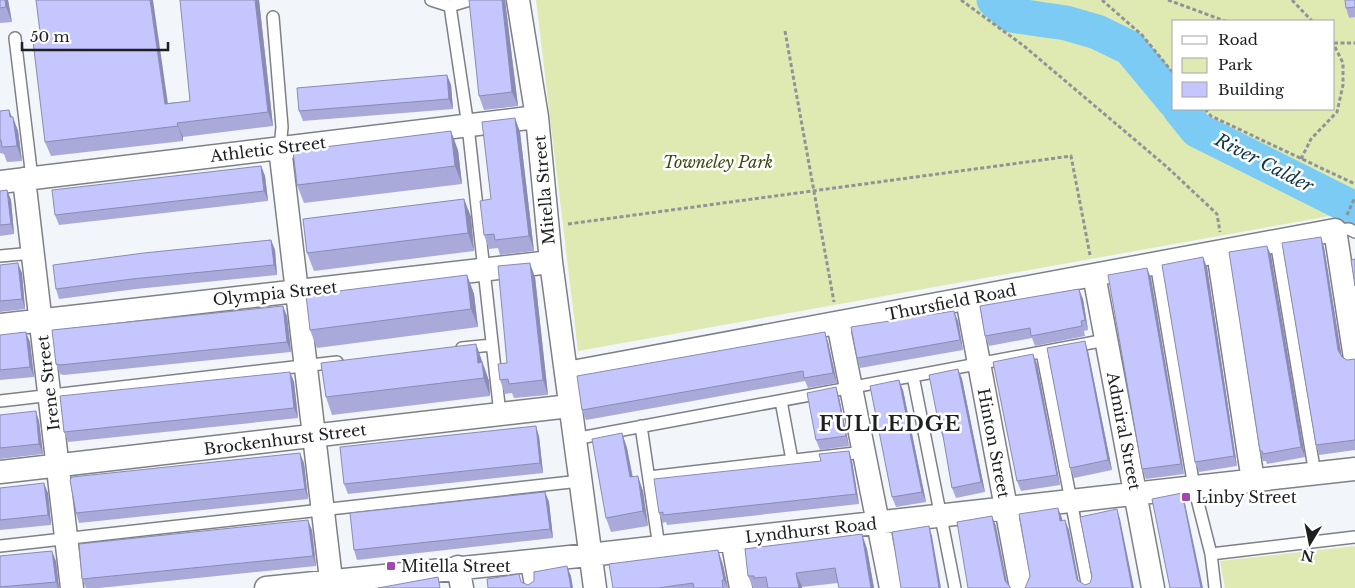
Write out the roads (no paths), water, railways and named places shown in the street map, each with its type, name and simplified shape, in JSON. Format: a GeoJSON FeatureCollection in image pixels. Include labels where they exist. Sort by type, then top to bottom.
{"type":"FeatureCollection","features":[{"type":"Feature","properties":{"kind":"street","name":"Mitella Street"},"geometry":{"type":"LineString","coordinates":[[518,0],[537,118],[551,262],[567,373],[589,555],[595,588]]}},
{"type":"Feature","properties":{"kind":"street","name":"Athletic Street"},"geometry":{"type":"LineString","coordinates":[[0,182],[537,118]]}},
{"type":"Feature","properties":{"kind":"street"},"geometry":{"type":"LineString","coordinates":[[280,148],[294,221],[297,291],[332,584]]}},
{"type":"Feature","properties":{"kind":"street","name":"Irene Street"},"geometry":{"type":"LineString","coordinates":[[28,178],[40,320],[72,588]]}},
{"type":"Feature","properties":{"kind":"street"},"geometry":{"type":"LineString","coordinates":[[1345,227],[1355,358]]}},
{"type":"Feature","properties":{"kind":"street","name":"Thursfield Road"},"geometry":{"type":"LineString","coordinates":[[567,373],[1345,227]]}},
{"type":"Feature","properties":{"kind":"street"},"geometry":{"type":"LineString","coordinates":[[1221,251],[1253,480]]}},
{"type":"Feature","properties":{"kind":"street","name":"Olympia Street"},"geometry":{"type":"LineString","coordinates":[[0,325],[551,262]]}},
{"type":"Feature","properties":{"kind":"street","name":"Admiral Street"},"geometry":{"type":"LineString","coordinates":[[1094,275],[1153,588]]}},
{"type":"Feature","properties":{"kind":"street","name":"Hinton Street"},"geometry":{"type":"LineString","coordinates":[[967,299],[1021,588]]}},
{"type":"Feature","properties":{"kind":"street"},"geometry":{"type":"LineString","coordinates":[[838,323],[879,523],[890,588]]}},
{"type":"Feature","properties":{"kind":"street","name":"Brockenhurst Street"},"geometry":{"type":"LineString","coordinates":[[0,472],[570,406]]}},
{"type":"Feature","properties":{"kind":"street","name":"Lyndhurst Road"},"geometry":{"type":"LineString","coordinates":[[266,588],[460,578],[526,561],[1355,469]]}},
{"type":"Feature","properties":{"kind":"street"},"geometry":{"type":"LineString","coordinates":[[732,539],[741,588]]}},
{"type":"Feature","properties":{"kind":"lane"},"geometry":{"type":"LineString","coordinates":[[431,0],[450,6],[470,0]]}},
{"type":"Feature","properties":{"kind":"lane"},"geometry":{"type":"LineString","coordinates":[[450,6],[468,126],[471,202],[484,270],[500,414]]}},
{"type":"Feature","properties":{"kind":"lane"},"geometry":{"type":"LineString","coordinates":[[273,17],[282,126],[280,148]]}},
{"type":"Feature","properties":{"kind":"lane"},"geometry":{"type":"LineString","coordinates":[[15,38],[28,178]]}},
{"type":"Feature","properties":{"kind":"lane"},"geometry":{"type":"LineString","coordinates":[[1276,241],[1315,474]]}},
{"type":"Feature","properties":{"kind":"lane"},"geometry":{"type":"LineString","coordinates":[[0,256],[33,253]]}},
{"type":"Feature","properties":{"kind":"lane"},"geometry":{"type":"LineString","coordinates":[[1156,263],[1194,487],[1211,554],[1215,588]]}},
{"type":"Feature","properties":{"kind":"lane"},"geometry":{"type":"LineString","coordinates":[[574,439],[1106,340]]}},
{"type":"Feature","properties":{"kind":"lane"},"geometry":{"type":"LineString","coordinates":[[453,349],[492,345]]}},
{"type":"Feature","properties":{"kind":"lane"},"geometry":{"type":"LineString","coordinates":[[1042,352],[1088,588]]}},
{"type":"Feature","properties":{"kind":"lane"},"geometry":{"type":"LineString","coordinates":[[0,401],[345,362]]}},
{"type":"Feature","properties":{"kind":"lane"},"geometry":{"type":"LineString","coordinates":[[913,376],[956,588]]}},
{"type":"Feature","properties":{"kind":"lane"},"geometry":{"type":"LineString","coordinates":[[781,401],[792,460]]}},
{"type":"Feature","properties":{"kind":"lane"},"geometry":{"type":"LineString","coordinates":[[641,426],[659,547]]}},
{"type":"Feature","properties":{"kind":"lane"},"geometry":{"type":"LineString","coordinates":[[649,476],[864,452]]}},
{"type":"Feature","properties":{"kind":"lane"},"geometry":{"type":"LineString","coordinates":[[0,546],[580,480]]}},
{"type":"Feature","properties":{"kind":"lane"},"geometry":{"type":"LineString","coordinates":[[1211,554],[1355,537]]}},
{"type":"Feature","properties":{"kind":"lane"},"geometry":{"type":"LineString","coordinates":[[526,561],[531,588]]}},
{"type":"Feature","properties":{"kind":"waterway","name":"River Calder"},"geometry":{"type":"LineString","coordinates":[[994,0],[1011,15],[1066,23],[1097,32],[1130,48],[1172,99]]}},
{"type":"Feature","properties":{"kind":"waterway","name":"River Calder"},"geometry":{"type":"LineString","coordinates":[[1181,110],[1197,130],[1355,209]]}},
{"type":"Feature","properties":{"kind":"place","name":"Linby Street"},"geometry":{"type":"Point","coordinates":[1186,497]}},
{"type":"Feature","properties":{"kind":"place","name":"Mitella Street"},"geometry":{"type":"Point","coordinates":[391,566]}},
{"type":"Feature","properties":{"kind":"district","name":"FULLEDGE"},"geometry":{"type":"Point","coordinates":[890,424]}},
{"type":"Feature","properties":{"kind":"park label","name":"Towneley Park"},"geometry":{"type":"Point","coordinates":[718,162]}}]}
